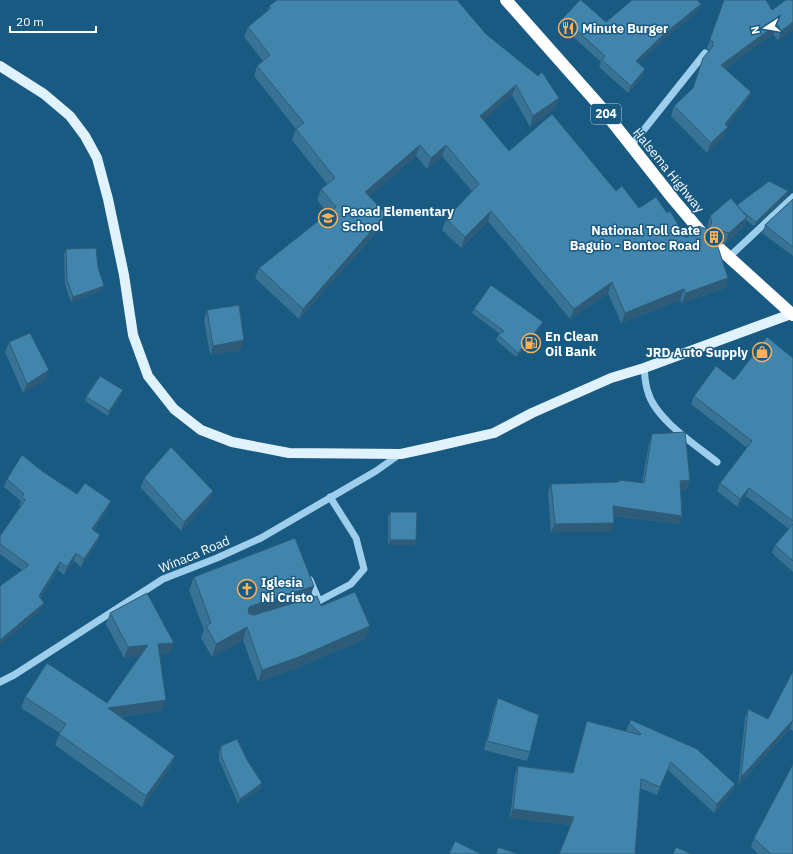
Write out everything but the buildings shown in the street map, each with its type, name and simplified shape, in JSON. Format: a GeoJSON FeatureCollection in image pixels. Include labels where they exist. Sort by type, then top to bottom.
{"type":"FeatureCollection","features":[{"type":"Feature","properties":{"kind":"highway","name":"Halsema Highway"},"geometry":{"type":"LineString","coordinates":[[506,0],[599,105],[701,232]]}},
{"type":"Feature","properties":{"kind":"highway"},"geometry":{"type":"LineString","coordinates":[[720,249],[792,315]]}},
{"type":"Feature","properties":{"kind":"main road"},"geometry":{"type":"LineString","coordinates":[[0,66],[44,94],[70,116],[85,136],[97,158],[108,199],[122,267],[133,335],[148,376],[174,409],[201,430],[232,442],[289,453],[401,454],[494,433],[532,413],[610,378],[644,368],[792,315]]}},
{"type":"Feature","properties":{"kind":"street"},"geometry":{"type":"LineString","coordinates":[[631,146],[705,53]]}},
{"type":"Feature","properties":{"kind":"street"},"geometry":{"type":"LineString","coordinates":[[729,257],[793,197]]}},
{"type":"Feature","properties":{"kind":"street"},"geometry":{"type":"LineString","coordinates":[[644,368],[648,393],[655,409],[666,421],[717,462]]}},
{"type":"Feature","properties":{"kind":"street","name":"Winaca Road"},"geometry":{"type":"LineString","coordinates":[[0,682],[14,675],[163,580],[261,538],[376,471],[401,454]]}},
{"type":"Feature","properties":{"kind":"street"},"geometry":{"type":"LineString","coordinates":[[305,606],[319,601],[351,584],[364,569],[356,538],[330,497]]}},
{"type":"Feature","properties":{"kind":"street"},"geometry":{"type":"LineString","coordinates":[[306,572],[319,601]]}},
{"type":"Feature","properties":{"kind":"place","name":"Minute Burger"},"geometry":{"type":"Point","coordinates":[568,28]}},
{"type":"Feature","properties":{"kind":"place","name":"Paoad Elementary School"},"geometry":{"type":"Point","coordinates":[328,218]}},
{"type":"Feature","properties":{"kind":"place","name":"National Toll Gate Baguio - Bontoc Road"},"geometry":{"type":"Point","coordinates":[714,237]}},
{"type":"Feature","properties":{"kind":"place","name":"En Clean Oil Bank"},"geometry":{"type":"Point","coordinates":[531,343]}},
{"type":"Feature","properties":{"kind":"place","name":"JRD Auto Supply"},"geometry":{"type":"Point","coordinates":[762,352]}},
{"type":"Feature","properties":{"kind":"place","name":"Iglesia Ni Cristo"},"geometry":{"type":"Point","coordinates":[247,589]}}]}
